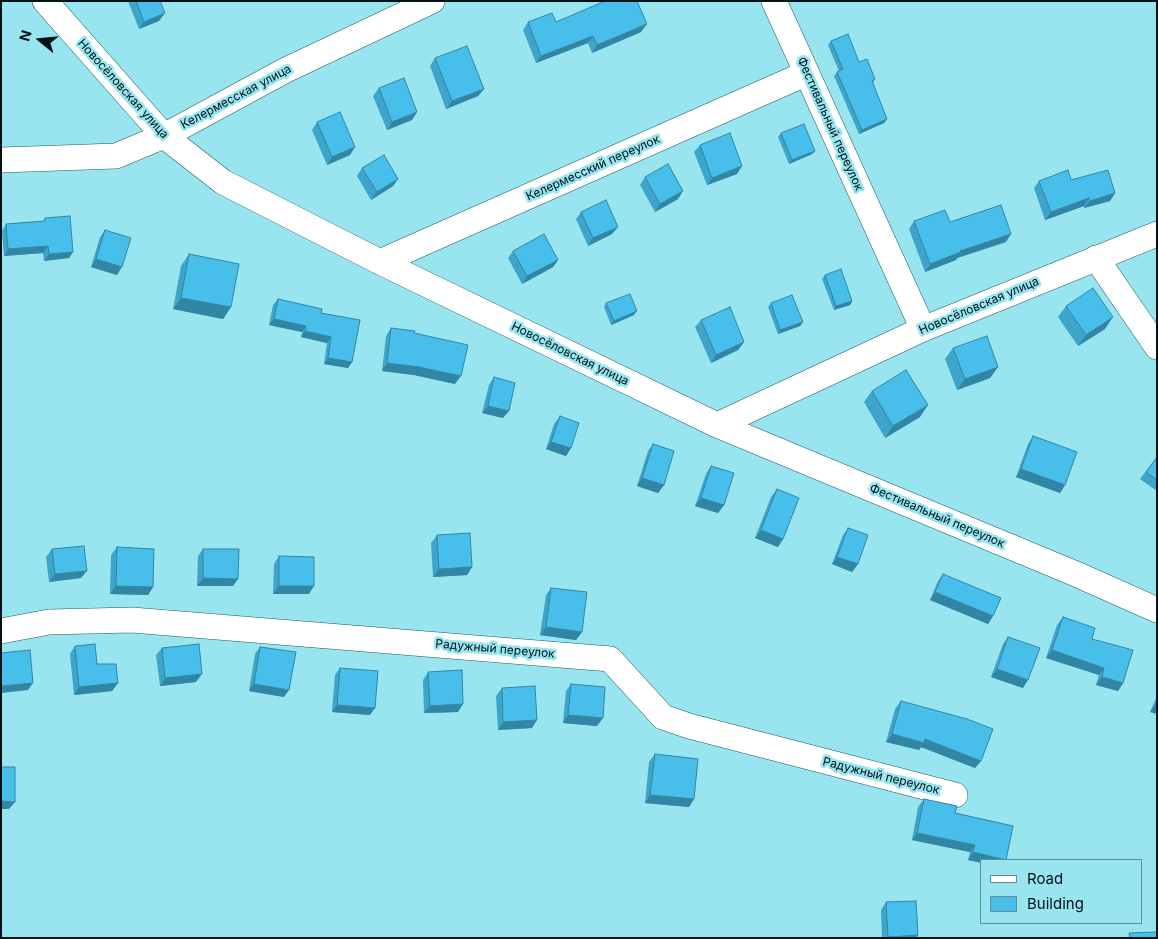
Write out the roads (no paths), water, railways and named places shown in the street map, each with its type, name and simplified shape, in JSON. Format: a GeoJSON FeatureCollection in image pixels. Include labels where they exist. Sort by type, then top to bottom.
{"type":"FeatureCollection","features":[{"type":"Feature","properties":{"kind":"street","name":"Новосёловская улица"},"geometry":{"type":"LineString","coordinates":[[44,1],[164,136],[223,182],[380,262],[717,425],[923,329],[1157,234]]}},
{"type":"Feature","properties":{"kind":"street","name":"Келермесская улица"},"geometry":{"type":"LineString","coordinates":[[1,160],[116,156],[164,136],[286,70],[432,1]]}},
{"type":"Feature","properties":{"kind":"street","name":"Фестивальный переулок"},"geometry":{"type":"LineString","coordinates":[[774,1],[923,329]]}},
{"type":"Feature","properties":{"kind":"street","name":"Келермесский переулок"},"geometry":{"type":"LineString","coordinates":[[380,262],[806,73]]}},
{"type":"Feature","properties":{"kind":"street"},"geometry":{"type":"LineString","coordinates":[[1096,258],[1157,347]]}},
{"type":"Feature","properties":{"kind":"street","name":"Фестивальный переулок"},"geometry":{"type":"LineString","coordinates":[[717,425],[1067,570],[1157,610]]}},
{"type":"Feature","properties":{"kind":"street","name":"Радужный переулок"},"geometry":{"type":"LineString","coordinates":[[1,631],[49,622],[132,620],[610,658],[663,717],[688,726],[955,795]]}}]}
